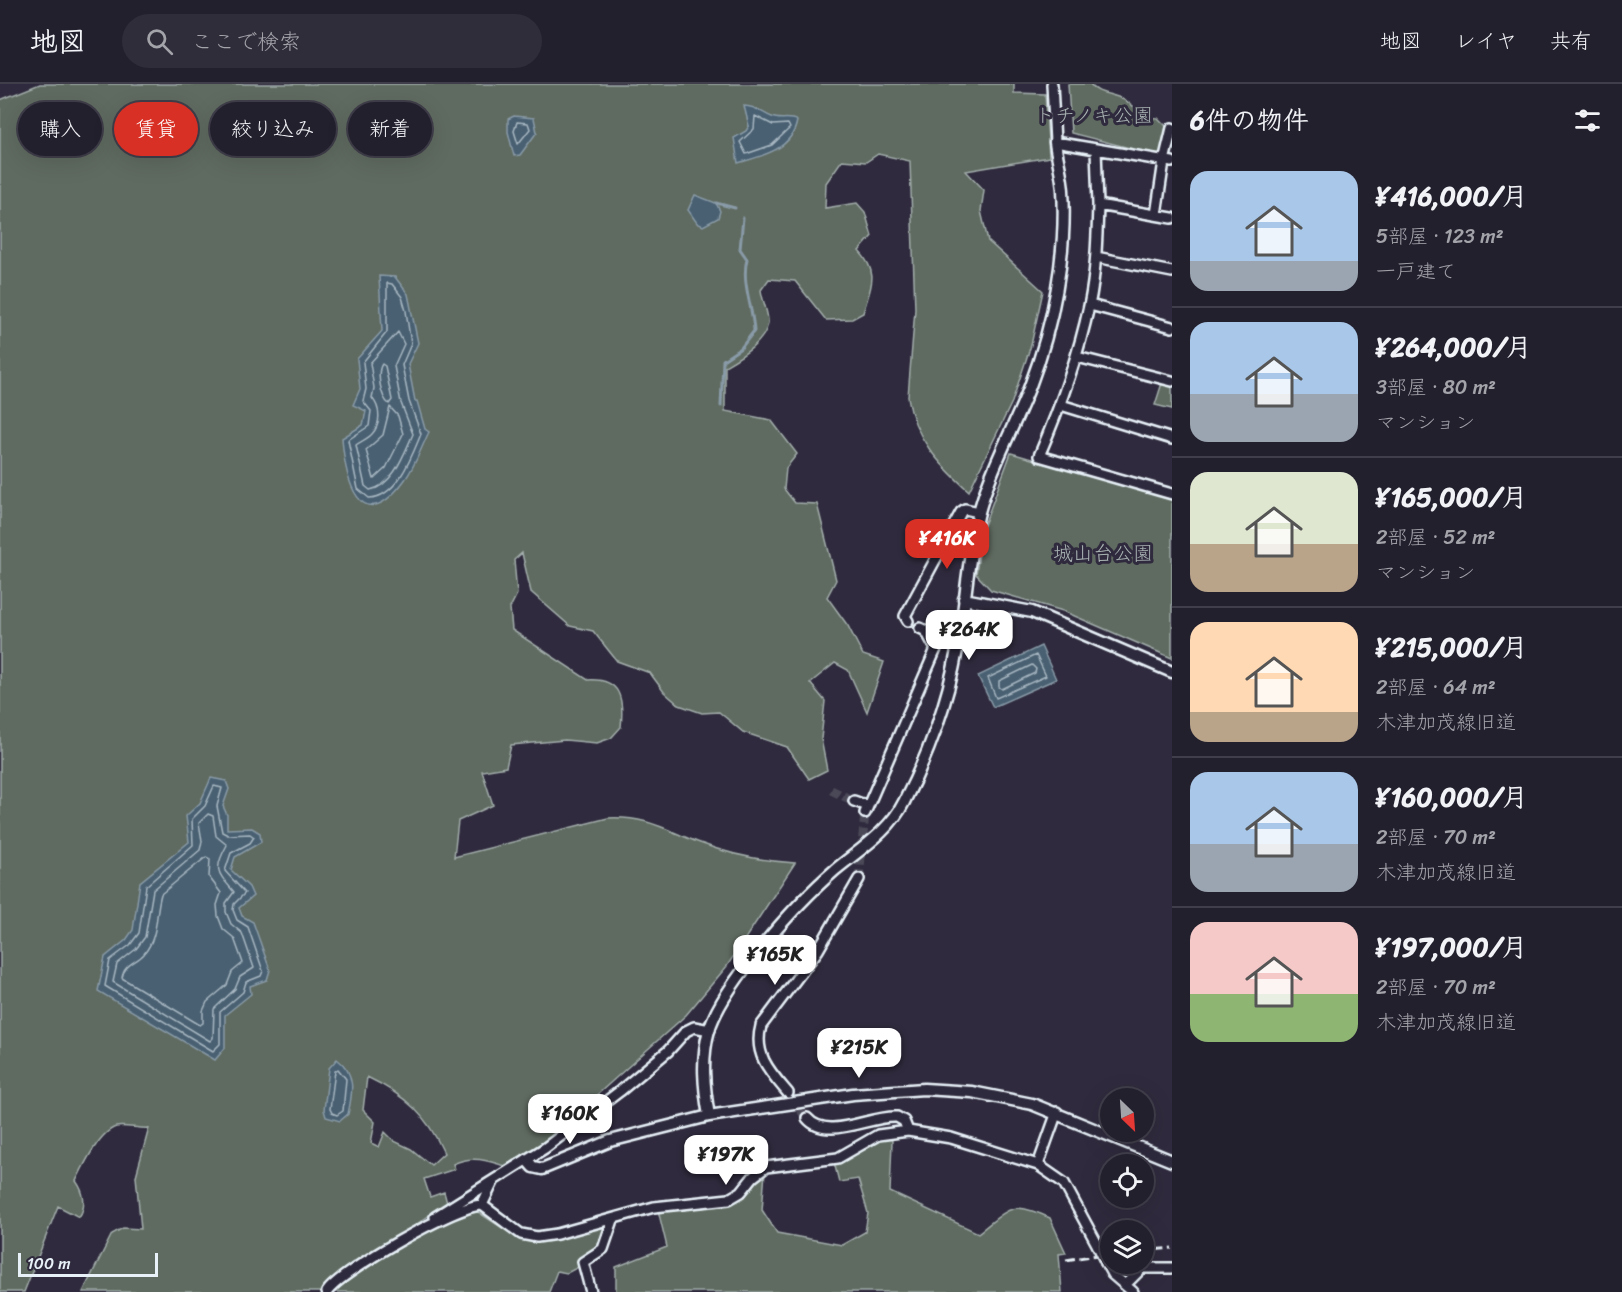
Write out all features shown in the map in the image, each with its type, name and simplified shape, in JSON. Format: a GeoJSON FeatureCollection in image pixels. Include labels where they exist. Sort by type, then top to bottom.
{"type":"FeatureCollection","features":[{"type":"Feature","properties":{"kind":"street"},"geometry":{"type":"LineString","coordinates":[[709,1116],[704,1067],[710,1030],[728,993],[803,899],[887,826],[902,807],[920,770],[948,686],[957,650],[968,558],[979,512],[1031,384],[1052,306],[1063,209],[1062,179],[1055,142],[1052,84]]}},
{"type":"Feature","properties":{"kind":"street"},"geometry":{"type":"LineString","coordinates":[[1156,215],[1168,161],[1172,128]]}},
{"type":"Feature","properties":{"kind":"street"},"geometry":{"type":"LineString","coordinates":[[1055,142],[1168,161]]}},
{"type":"Feature","properties":{"kind":"street"},"geometry":{"type":"LineString","coordinates":[[1096,150],[1098,205],[1096,257],[1090,305],[1077,357],[1061,405],[1039,456],[1172,494]]}},
{"type":"Feature","properties":{"kind":"street"},"geometry":{"type":"LineString","coordinates":[[1098,205],[1172,218]]}},
{"type":"Feature","properties":{"kind":"street"},"geometry":{"type":"LineString","coordinates":[[1096,257],[1172,272]]}},
{"type":"Feature","properties":{"kind":"street"},"geometry":{"type":"LineString","coordinates":[[1090,305],[1172,327]]}},
{"type":"Feature","properties":{"kind":"street"},"geometry":{"type":"LineString","coordinates":[[1077,357],[1172,381]]}},
{"type":"Feature","properties":{"kind":"street"},"geometry":{"type":"LineString","coordinates":[[1061,405],[1172,439]]}},
{"type":"Feature","properties":{"kind":"street"},"geometry":{"type":"LineString","coordinates":[[908,621],[905,616],[962,512],[964,509],[979,512]]}},
{"type":"Feature","properties":{"kind":"street"},"geometry":{"type":"LineString","coordinates":[[964,599],[1032,612],[1172,672]]}},
{"type":"Feature","properties":{"kind":"street"},"geometry":{"type":"LineString","coordinates":[[854,801],[867,809],[936,649],[926,631],[920,628]]}},
{"type":"Feature","properties":{"kind":"street"},"geometry":{"type":"LineString","coordinates":[[788,1094],[762,1058],[758,1041],[761,1026],[818,950],[859,879]]}},
{"type":"Feature","properties":{"kind":"street"},"geometry":{"type":"LineString","coordinates":[[327,1292],[447,1208],[527,1160],[620,1091],[668,1051],[686,1031],[694,1027],[710,1030]]}},
{"type":"Feature","properties":{"kind":"street"},"geometry":{"type":"LineString","coordinates":[[527,1160],[532,1167],[542,1169],[610,1141],[709,1116],[853,1094],[924,1089],[992,1095],[1057,1112],[1172,1161]]}},
{"type":"Feature","properties":{"kind":"street"},"geometry":{"type":"LineString","coordinates":[[1038,1165],[1057,1112]]}},
{"type":"Feature","properties":{"kind":"street"},"geometry":{"type":"LineString","coordinates":[[807,1118],[814,1124],[826,1128],[897,1117],[904,1121],[908,1131]]}},
{"type":"Feature","properties":{"kind":"street"},"geometry":{"type":"LineString","coordinates":[[416,1230],[464,1208],[482,1205],[509,1227],[529,1236],[557,1234],[654,1208],[729,1199],[741,1192],[753,1177],[766,1167],[838,1158],[878,1135],[908,1131],[951,1138],[1038,1165],[1064,1183],[1112,1274],[1132,1292]]}},
{"type":"Feature","properties":{"kind":"street"},"geometry":{"type":"LineString","coordinates":[[482,1205],[494,1180]]}},
{"type":"Feature","properties":{"kind":"street"},"geometry":{"type":"LineString","coordinates":[[591,1292],[583,1262],[603,1249],[613,1220]]}},
{"type":"Feature","properties":{"kind":"street"},"geometry":{"type":"LineString","coordinates":[[1125,1285],[1142,1268],[1172,1268]]}},
{"type":"Feature","properties":{"kind":"green space"},"geometry":{"type":"Polygon","coordinates":[[[40,84],[1014,84],[1014,93],[1045,94],[1049,157],[966,171],[984,190],[981,211],[988,241],[1043,291],[1031,345],[1012,402],[969,491],[938,460],[922,438],[911,412],[908,397],[915,309],[910,161],[878,154],[866,162],[842,160],[826,183],[825,208],[857,203],[865,212],[872,236],[859,251],[866,259],[872,274],[871,288],[863,313],[852,319],[826,320],[795,281],[769,279],[761,290],[768,319],[766,330],[751,349],[725,366],[725,411],[771,420],[797,454],[786,468],[784,489],[795,503],[817,504],[836,580],[827,597],[848,626],[863,655],[884,662],[867,712],[848,670],[835,663],[810,683],[825,701],[821,739],[827,770],[809,779],[787,747],[743,732],[719,712],[702,713],[679,705],[664,692],[650,673],[617,661],[593,631],[570,626],[531,592],[522,553],[514,560],[517,594],[510,608],[512,630],[588,680],[599,680],[614,687],[621,699],[621,727],[611,738],[597,743],[565,740],[511,745],[506,767],[482,771],[493,805],[458,821],[454,857],[608,818],[622,818],[656,825],[735,854],[795,863],[727,966],[686,1015],[551,1136],[507,1167],[486,1161],[466,1160],[453,1164],[455,1169],[424,1179],[430,1197],[444,1192],[447,1203],[319,1292],[83,1292],[112,1234],[123,1228],[141,1229],[136,1176],[149,1128],[123,1126],[110,1130],[98,1143],[76,1181],[84,1199],[79,1217],[58,1206],[24,1292],[0,1292],[0,100],[40,84]],[[367,1077],[363,1110],[375,1122],[371,1143],[379,1147],[385,1132],[394,1141],[411,1149],[431,1165],[444,1153],[422,1117],[393,1091],[367,1077]]]}},
{"type":"Feature","properties":{"kind":"green space","name":"トチノキ公園"},"geometry":{"type":"Polygon","coordinates":[[[1068,84],[1090,84],[1100,92],[1125,101],[1147,116],[1158,118],[1166,126],[1162,152],[1157,155],[1071,133],[1068,84]]]}},
{"type":"Feature","properties":{"kind":"green space"},"geometry":{"type":"Polygon","coordinates":[[[1162,383],[1172,385],[1172,409],[1155,405],[1162,383]]]}},
{"type":"Feature","properties":{"kind":"green space","name":"城山台公園"},"geometry":{"type":"Polygon","coordinates":[[[1011,453],[1172,500],[1172,658],[1063,611],[991,590],[976,574],[983,528],[1011,453]]]}},
{"type":"Feature","properties":{"kind":"green space"},"geometry":{"type":"Polygon","coordinates":[[[890,1137],[892,1141],[890,1192],[978,1233],[1011,1209],[1027,1209],[1050,1218],[1066,1253],[1059,1254],[1062,1292],[616,1292],[616,1267],[667,1247],[658,1210],[737,1200],[765,1172],[762,1210],[777,1233],[842,1245],[865,1232],[868,1213],[858,1179],[839,1182],[834,1162],[890,1137]]]}},
{"type":"Feature","properties":{"kind":"green space"},"geometry":{"type":"Polygon","coordinates":[[[475,1210],[507,1231],[530,1241],[615,1223],[601,1255],[567,1273],[557,1271],[549,1292],[332,1292],[419,1233],[475,1210]]]}},
{"type":"Feature","properties":{"kind":"water"},"geometry":{"type":"Polygon","coordinates":[[[744,106],[755,108],[775,118],[797,121],[789,139],[775,150],[738,163],[734,138],[746,131],[749,126],[744,106]]]}},
{"type":"Feature","properties":{"kind":"water"},"geometry":{"type":"Polygon","coordinates":[[[514,116],[534,118],[537,132],[520,155],[514,156],[508,132],[508,119],[514,116]]]}},
{"type":"Feature","properties":{"kind":"water"},"geometry":{"type":"Polygon","coordinates":[[[695,195],[716,203],[720,211],[718,218],[703,226],[697,223],[688,210],[695,195]]]}},
{"type":"Feature","properties":{"kind":"water"},"geometry":{"type":"Polygon","coordinates":[[[379,276],[395,277],[408,294],[418,343],[408,364],[415,401],[417,401],[425,429],[429,432],[408,476],[389,498],[376,505],[365,504],[357,497],[347,470],[342,438],[363,425],[366,411],[353,405],[360,389],[357,359],[382,331],[379,276]]]}},
{"type":"Feature","properties":{"kind":"water"},"geometry":{"type":"Polygon","coordinates":[[[1041,646],[1056,679],[993,707],[978,676],[1041,646]]]}},
{"type":"Feature","properties":{"kind":"water"},"geometry":{"type":"Polygon","coordinates":[[[211,778],[226,781],[229,789],[223,806],[227,815],[227,829],[252,828],[260,833],[261,842],[235,857],[231,870],[249,887],[253,896],[239,908],[242,916],[253,922],[270,970],[267,980],[250,986],[251,994],[225,1015],[225,1048],[215,1060],[98,991],[105,957],[126,940],[133,930],[140,882],[189,842],[186,816],[200,803],[211,778]]]}},
{"type":"Feature","properties":{"kind":"water"},"geometry":{"type":"Polygon","coordinates":[[[337,1059],[347,1070],[352,1084],[348,1114],[340,1121],[326,1117],[324,1110],[329,1068],[337,1059]]]}},
{"type":"Feature","properties":{"kind":"waterway"},"geometry":{"type":"LineString","coordinates":[[716,203],[735,208]]}},
{"type":"Feature","properties":{"kind":"waterway"},"geometry":{"type":"LineString","coordinates":[[721,406],[723,360],[741,348],[754,331],[745,277],[747,259],[740,249],[743,218]]}},
{"type":"Feature","properties":{"kind":"tunnel"},"geometry":{"type":"LineString","coordinates":[[831,790],[854,801]]}},
{"type":"Feature","properties":{"kind":"tunnel"},"geometry":{"type":"LineString","coordinates":[[859,879],[865,813]]}},
{"type":"Feature","properties":{"kind":"tunnel"},"geometry":{"type":"LineString","coordinates":[[791,1098],[807,1118]]}},
{"type":"Feature","properties":{"kind":"railway"},"geometry":{"type":"LineString","coordinates":[[1154,1250],[1172,1248]]}},
{"type":"Feature","properties":{"kind":"railway"},"geometry":{"type":"LineString","coordinates":[[1066,1260],[1100,1255]]}}]}
